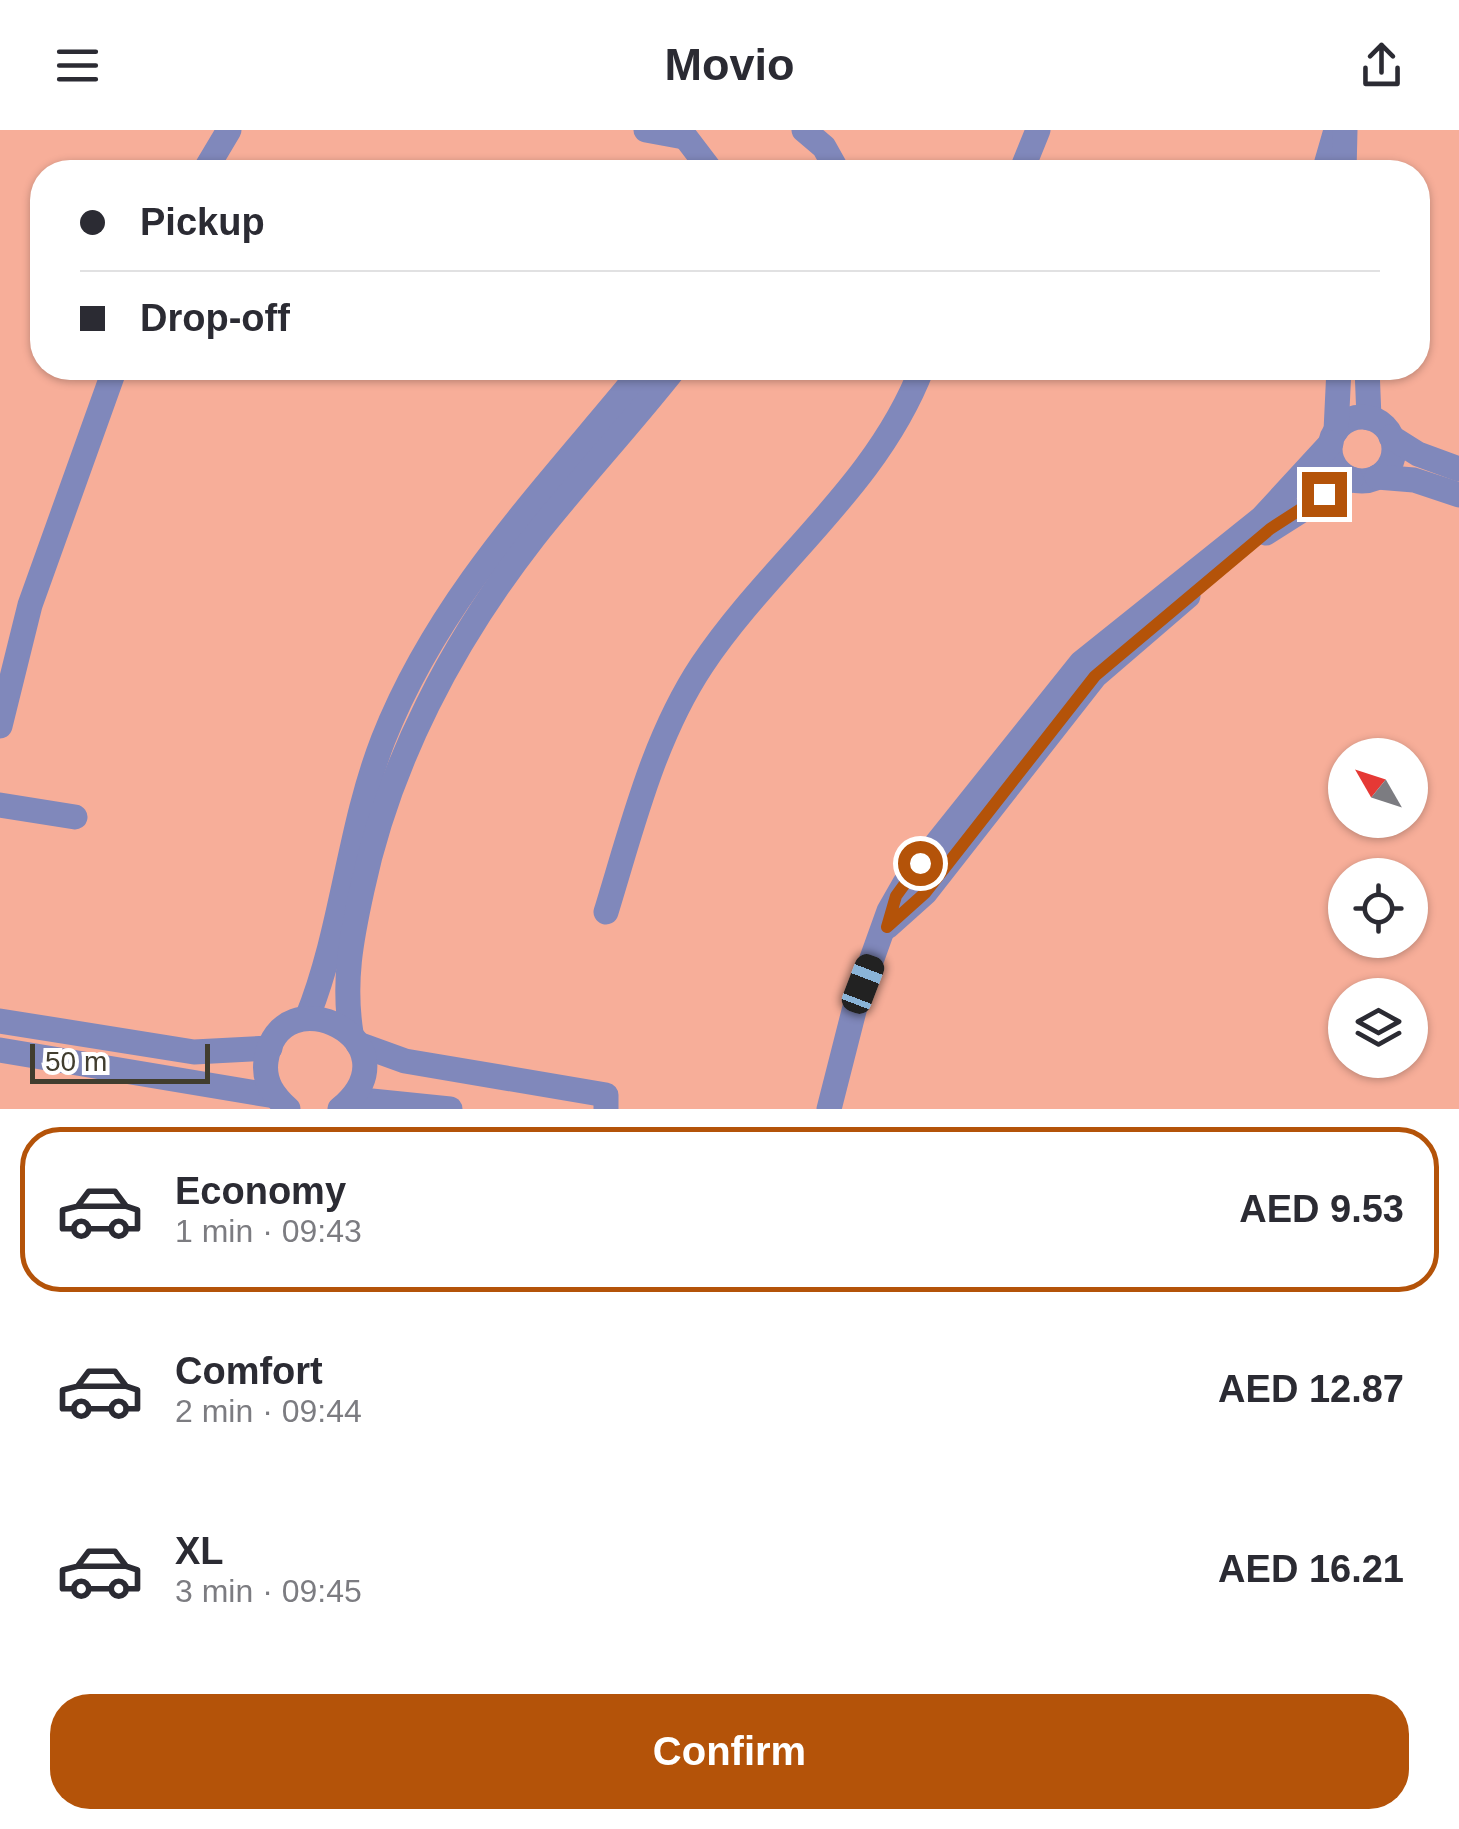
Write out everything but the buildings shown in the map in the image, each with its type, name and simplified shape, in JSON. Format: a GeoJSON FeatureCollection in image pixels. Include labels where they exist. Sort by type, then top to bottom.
{"type":"FeatureCollection","features":[{"type":"Feature","properties":{"kind":"street"},"geometry":{"type":"LineString","coordinates":[[211,160],[229,130]]}},
{"type":"Feature","properties":{"kind":"street"},"geometry":{"type":"LineString","coordinates":[[646,130],[682,134],[703,160]]}},
{"type":"Feature","properties":{"kind":"street"},"geometry":{"type":"LineString","coordinates":[[804,130],[825,139]]}},
{"type":"Feature","properties":{"kind":"street"},"geometry":{"type":"LineString","coordinates":[[1027,160],[1038,130]]}},
{"type":"Feature","properties":{"kind":"street"},"geometry":{"type":"LineString","coordinates":[[1327,160],[1336,130]]}},
{"type":"Feature","properties":{"kind":"street"},"geometry":{"type":"LineString","coordinates":[[1344,160],[1345,130]]}},
{"type":"Feature","properties":{"kind":"street"},"geometry":{"type":"LineString","coordinates":[[0,726],[30,604],[111,380]]}},
{"type":"Feature","properties":{"kind":"street"},"geometry":{"type":"LineString","coordinates":[[307,1018],[322,978],[371,774],[421,661],[497,543],[634,380]]}},
{"type":"Feature","properties":{"kind":"street"},"geometry":{"type":"LineString","coordinates":[[345,1106],[364,1072],[354,1038],[346,960],[367,866],[419,723],[461,646],[533,539],[665,380]]}},
{"type":"Feature","properties":{"kind":"street"},"geometry":{"type":"LineString","coordinates":[[606,912],[656,756],[684,694],[720,640],[871,461],[917,380]]}},
{"type":"Feature","properties":{"kind":"street"},"geometry":{"type":"LineString","coordinates":[[1337,380],[1333,437],[1336,469],[1364,478],[1414,480],[1459,494]]}},
{"type":"Feature","properties":{"kind":"street"},"geometry":{"type":"LineString","coordinates":[[1367,380],[1369,418]]}},
{"type":"Feature","properties":{"kind":"street"},"geometry":{"type":"LineString","coordinates":[[829,1109],[856,1002],[887,927],[925,893],[1095,676],[1245,540],[1350,419],[1369,418],[1391,438],[1418,454],[1459,468]]}},
{"type":"Feature","properties":{"kind":"street"},"geometry":{"type":"LineString","coordinates":[[1245,540],[1390,464],[1391,438]]}},
{"type":"Feature","properties":{"kind":"street"},"geometry":{"type":"LineString","coordinates":[[0,806],[75,817]]}},
{"type":"Feature","properties":{"kind":"street"},"geometry":{"type":"LineString","coordinates":[[281,1104],[266,1068],[270,1048],[285,1028],[307,1018],[326,1019],[354,1038],[405,1061],[606,1102]]}},
{"type":"Feature","properties":{"kind":"street"},"geometry":{"type":"LineString","coordinates":[[0,1021],[194,1052],[270,1048]]}},
{"type":"Feature","properties":{"kind":"street"},"geometry":{"type":"LineString","coordinates":[[0,1050],[281,1104]]}},
{"type":"Feature","properties":{"kind":"street"},"geometry":{"type":"LineString","coordinates":[[345,1106],[385,1099],[450,1109]]}},
{"type":"Feature","properties":{"kind":"shaded area"},"geometry":{"type":"Polygon","coordinates":[[[0,130],[1459,130],[1459,1109],[0,1109],[0,130]]]}},
{"type":"Feature","properties":{"kind":"route"},"geometry":{"type":"LineString","coordinates":[[920,863],[896,896],[887,927],[925,893],[1070,703],[1095,676],[1270,529],[1324,494]]}}]}
